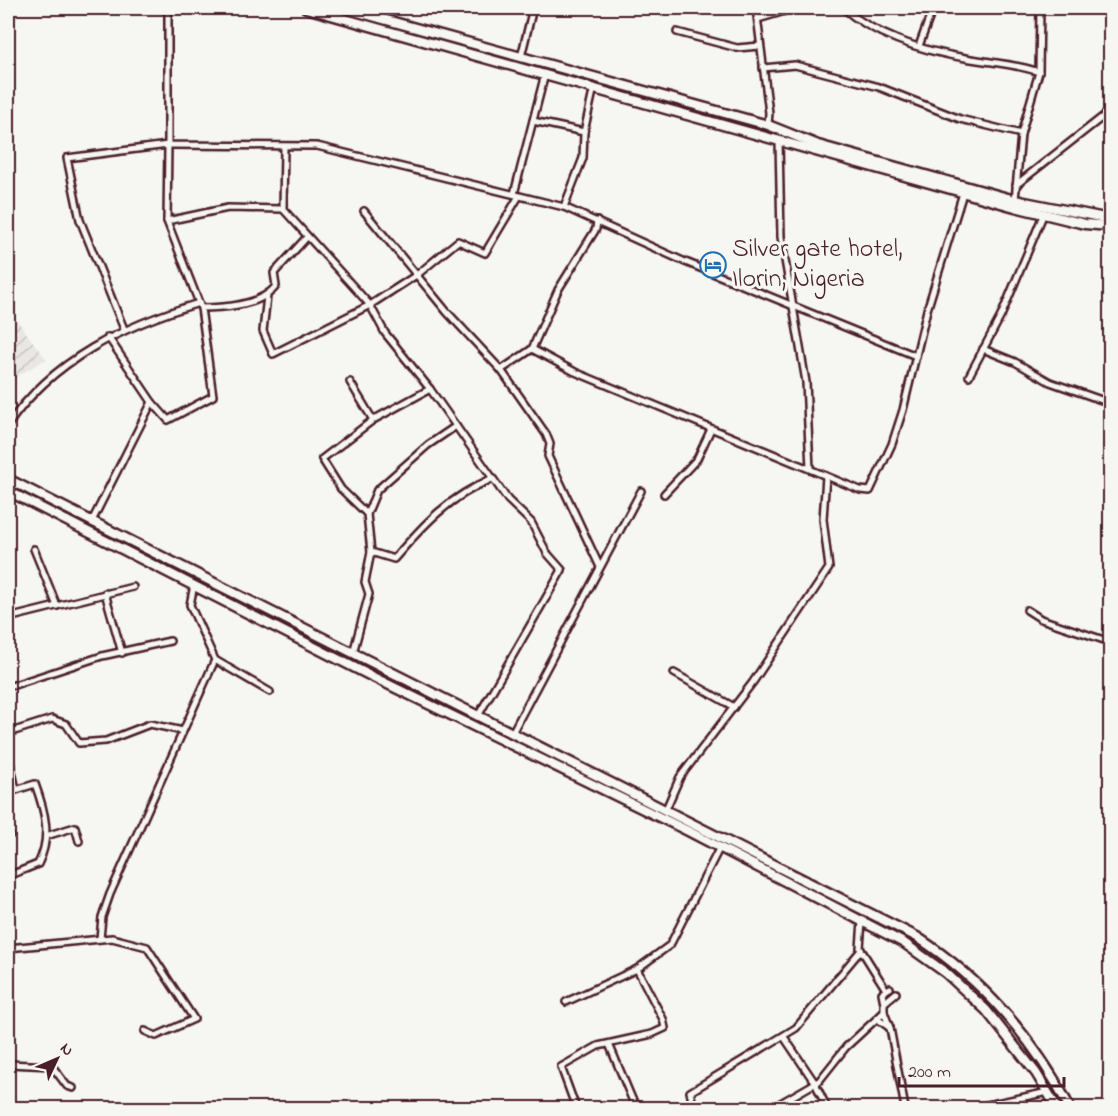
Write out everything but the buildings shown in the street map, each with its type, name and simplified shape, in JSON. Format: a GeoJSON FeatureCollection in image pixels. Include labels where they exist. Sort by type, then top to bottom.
{"type":"FeatureCollection","features":[{"type":"Feature","properties":{"kind":"main road"},"geometry":{"type":"LineString","coordinates":[[306,8],[594,87],[963,193],[1110,228]]}},
{"type":"Feature","properties":{"kind":"main road"},"geometry":{"type":"LineString","coordinates":[[344,8],[768,125],[818,145],[1015,200],[1110,219]]}},
{"type":"Feature","properties":{"kind":"main road"},"geometry":{"type":"LineString","coordinates":[[412,37],[414,27]]}},
{"type":"Feature","properties":{"kind":"main road"},"geometry":{"type":"LineString","coordinates":[[503,62],[506,53]]}},
{"type":"Feature","properties":{"kind":"main road"},"geometry":{"type":"LineString","coordinates":[[713,121],[716,111]]}},
{"type":"Feature","properties":{"kind":"main road"},"geometry":{"type":"LineString","coordinates":[[8,479],[891,922],[935,948],[973,980],[1012,1021],[1049,1072],[1070,1108]]}},
{"type":"Feature","properties":{"kind":"main road"},"geometry":{"type":"LineString","coordinates":[[8,491],[195,584],[369,675],[720,847],[926,957],[966,990],[1003,1029],[1057,1108]]}},
{"type":"Feature","properties":{"kind":"street"},"geometry":{"type":"LineString","coordinates":[[108,337],[152,402],[168,420],[213,396],[200,306],[167,221],[168,8]]}},
{"type":"Feature","properties":{"kind":"street"},"geometry":{"type":"LineString","coordinates":[[520,57],[533,8]]}},
{"type":"Feature","properties":{"kind":"street"},"geometry":{"type":"LineString","coordinates":[[756,8],[764,68],[768,125]]}},
{"type":"Feature","properties":{"kind":"street"},"geometry":{"type":"LineString","coordinates":[[758,19],[795,8]]}},
{"type":"Feature","properties":{"kind":"street"},"geometry":{"type":"LineString","coordinates":[[843,8],[890,37],[970,59],[1017,64],[1039,72]]}},
{"type":"Feature","properties":{"kind":"street"},"geometry":{"type":"LineString","coordinates":[[919,46],[933,8]]}},
{"type":"Feature","properties":{"kind":"street"},"geometry":{"type":"LineString","coordinates":[[1015,200],[1021,134],[1039,72],[1040,8]]}},
{"type":"Feature","properties":{"kind":"street"},"geometry":{"type":"LineString","coordinates":[[1108,8],[1110,14]]}},
{"type":"Feature","properties":{"kind":"street"},"geometry":{"type":"LineString","coordinates":[[676,32],[737,48],[760,46]]}},
{"type":"Feature","properties":{"kind":"street"},"geometry":{"type":"LineString","coordinates":[[764,68],[795,65],[896,92],[960,119],[1021,134]]}},
{"type":"Feature","properties":{"kind":"street"},"geometry":{"type":"LineString","coordinates":[[267,296],[263,331],[273,354],[370,305],[418,274],[458,241],[484,253],[517,195],[545,74]]}},
{"type":"Feature","properties":{"kind":"street"},"geometry":{"type":"LineString","coordinates":[[564,207],[583,158],[584,132],[594,87]]}},
{"type":"Feature","properties":{"kind":"street"},"geometry":{"type":"LineString","coordinates":[[1016,185],[1110,111]]}},
{"type":"Feature","properties":{"kind":"street"},"geometry":{"type":"LineString","coordinates":[[533,121],[584,132]]}},
{"type":"Feature","properties":{"kind":"street"},"geometry":{"type":"LineString","coordinates":[[779,141],[781,237],[795,307],[806,382],[810,469]]}},
{"type":"Feature","properties":{"kind":"street"},"geometry":{"type":"LineString","coordinates":[[124,329],[80,220],[68,158],[168,145],[284,148],[317,146],[564,207],[683,261],[916,356]]}},
{"type":"Feature","properties":{"kind":"street"},"geometry":{"type":"LineString","coordinates":[[284,148],[283,209],[370,305],[385,333],[430,389],[508,500],[531,522],[547,553],[562,570],[478,716]]}},
{"type":"Feature","properties":{"kind":"street"},"geometry":{"type":"LineString","coordinates":[[532,349],[575,372],[866,492],[873,488],[892,444],[927,310],[963,193]]}},
{"type":"Feature","properties":{"kind":"street"},"geometry":{"type":"LineString","coordinates":[[167,221],[228,208],[283,209]]}},
{"type":"Feature","properties":{"kind":"street"},"geometry":{"type":"LineString","coordinates":[[364,211],[447,312],[501,370],[546,434],[550,444],[548,456],[599,565]]}},
{"type":"Feature","properties":{"kind":"street"},"geometry":{"type":"LineString","coordinates":[[969,376],[1001,316],[1044,213]]}},
{"type":"Feature","properties":{"kind":"street"},"geometry":{"type":"LineString","coordinates":[[501,370],[532,349],[558,290],[596,229],[597,221]]}},
{"type":"Feature","properties":{"kind":"street"},"geometry":{"type":"LineString","coordinates":[[596,229],[612,227]]}},
{"type":"Feature","properties":{"kind":"street"},"geometry":{"type":"LineString","coordinates":[[8,425],[35,389],[108,337],[124,329],[200,306],[222,308],[267,296],[276,286],[274,273],[307,237]]}},
{"type":"Feature","properties":{"kind":"street"},"geometry":{"type":"LineString","coordinates":[[983,349],[1015,362],[1050,382],[1110,403]]}},
{"type":"Feature","properties":{"kind":"street"},"geometry":{"type":"LineString","coordinates":[[350,382],[373,420]]}},
{"type":"Feature","properties":{"kind":"street"},"geometry":{"type":"LineString","coordinates":[[367,514],[341,489],[322,459],[373,420],[430,389]]}},
{"type":"Feature","properties":{"kind":"street"},"geometry":{"type":"LineString","coordinates":[[92,521],[152,402]]}},
{"type":"Feature","properties":{"kind":"street"},"geometry":{"type":"LineString","coordinates":[[353,653],[369,594],[365,582],[371,552],[367,514],[377,490],[428,445],[456,426]]}},
{"type":"Feature","properties":{"kind":"street"},"geometry":{"type":"LineString","coordinates":[[664,494],[697,459],[711,429]]}},
{"type":"Feature","properties":{"kind":"street"},"geometry":{"type":"LineString","coordinates":[[666,809],[680,777],[734,707],[829,568],[823,519],[826,476]]}},
{"type":"Feature","properties":{"kind":"street"},"geometry":{"type":"LineString","coordinates":[[371,552],[394,559],[432,515],[470,488],[492,479]]}},
{"type":"Feature","properties":{"kind":"street"},"geometry":{"type":"LineString","coordinates":[[512,733],[599,565],[641,491]]}},
{"type":"Feature","properties":{"kind":"street"},"geometry":{"type":"LineString","coordinates":[[34,549],[57,606]]}},
{"type":"Feature","properties":{"kind":"street"},"geometry":{"type":"LineString","coordinates":[[195,584],[189,605],[215,660],[270,692]]}},
{"type":"Feature","properties":{"kind":"street"},"geometry":{"type":"LineString","coordinates":[[8,618],[133,587]]}},
{"type":"Feature","properties":{"kind":"street"},"geometry":{"type":"LineString","coordinates":[[105,593],[122,654]]}},
{"type":"Feature","properties":{"kind":"street"},"geometry":{"type":"LineString","coordinates":[[1027,610],[1041,619],[1110,642]]}},
{"type":"Feature","properties":{"kind":"street"},"geometry":{"type":"LineString","coordinates":[[8,687],[102,656],[122,654],[170,641]]}},
{"type":"Feature","properties":{"kind":"street"},"geometry":{"type":"LineString","coordinates":[[100,939],[102,917],[110,894],[215,660]]}},
{"type":"Feature","properties":{"kind":"street"},"geometry":{"type":"LineString","coordinates":[[674,673],[734,707]]}},
{"type":"Feature","properties":{"kind":"street"},"geometry":{"type":"LineString","coordinates":[[8,733],[52,719],[66,724],[79,743],[106,741],[150,724],[183,731]]}},
{"type":"Feature","properties":{"kind":"street"},"geometry":{"type":"LineString","coordinates":[[8,753],[16,790],[35,784],[46,816],[46,836],[38,864],[8,876]]}},
{"type":"Feature","properties":{"kind":"street"},"geometry":{"type":"LineString","coordinates":[[46,836],[75,827],[79,842]]}},
{"type":"Feature","properties":{"kind":"street"},"geometry":{"type":"LineString","coordinates":[[566,1002],[637,969],[670,945],[720,847]]}},
{"type":"Feature","properties":{"kind":"street"},"geometry":{"type":"LineString","coordinates":[[772,1108],[822,1078],[846,1047],[882,1017],[884,1004],[882,993],[888,988],[861,950],[862,921]]}},
{"type":"Feature","properties":{"kind":"street"},"geometry":{"type":"LineString","coordinates":[[8,948],[100,939],[124,940],[147,947],[194,1019],[156,1036],[145,1031]]}},
{"type":"Feature","properties":{"kind":"street"},"geometry":{"type":"LineString","coordinates":[[694,1108],[690,1092],[796,1028],[861,950]]}},
{"type":"Feature","properties":{"kind":"street"},"geometry":{"type":"LineString","coordinates":[[576,1108],[561,1067],[598,1046],[652,1034],[665,1028],[656,1003],[637,969]]}},
{"type":"Feature","properties":{"kind":"street"},"geometry":{"type":"LineString","coordinates":[[884,1004],[896,993]]}},
{"type":"Feature","properties":{"kind":"street"},"geometry":{"type":"LineString","coordinates":[[882,1017],[890,1028],[905,1108]]}},
{"type":"Feature","properties":{"kind":"street"},"geometry":{"type":"LineString","coordinates":[[882,1017],[890,1028]]}},
{"type":"Feature","properties":{"kind":"street"},"geometry":{"type":"LineString","coordinates":[[784,1037],[815,1083],[827,1108]]}},
{"type":"Feature","properties":{"kind":"street"},"geometry":{"type":"LineString","coordinates":[[609,1044],[639,1108]]}},
{"type":"Feature","properties":{"kind":"street"},"geometry":{"type":"LineString","coordinates":[[8,1064],[52,1066],[67,1086],[73,1088]]}},
{"type":"Feature","properties":{"kind":"street"},"geometry":{"type":"LineString","coordinates":[[973,1108],[998,1107],[1048,1092]]}},
{"type":"Feature","properties":{"kind":"shaded area"},"geometry":{"type":"Polygon","coordinates":[[[8,309],[46,359],[8,382],[8,309]]]}},
{"type":"Feature","properties":{"kind":"place","name":"Silver gate hotel, Ilorin, Nigeria"},"geometry":{"type":"Point","coordinates":[713,265]}}]}
